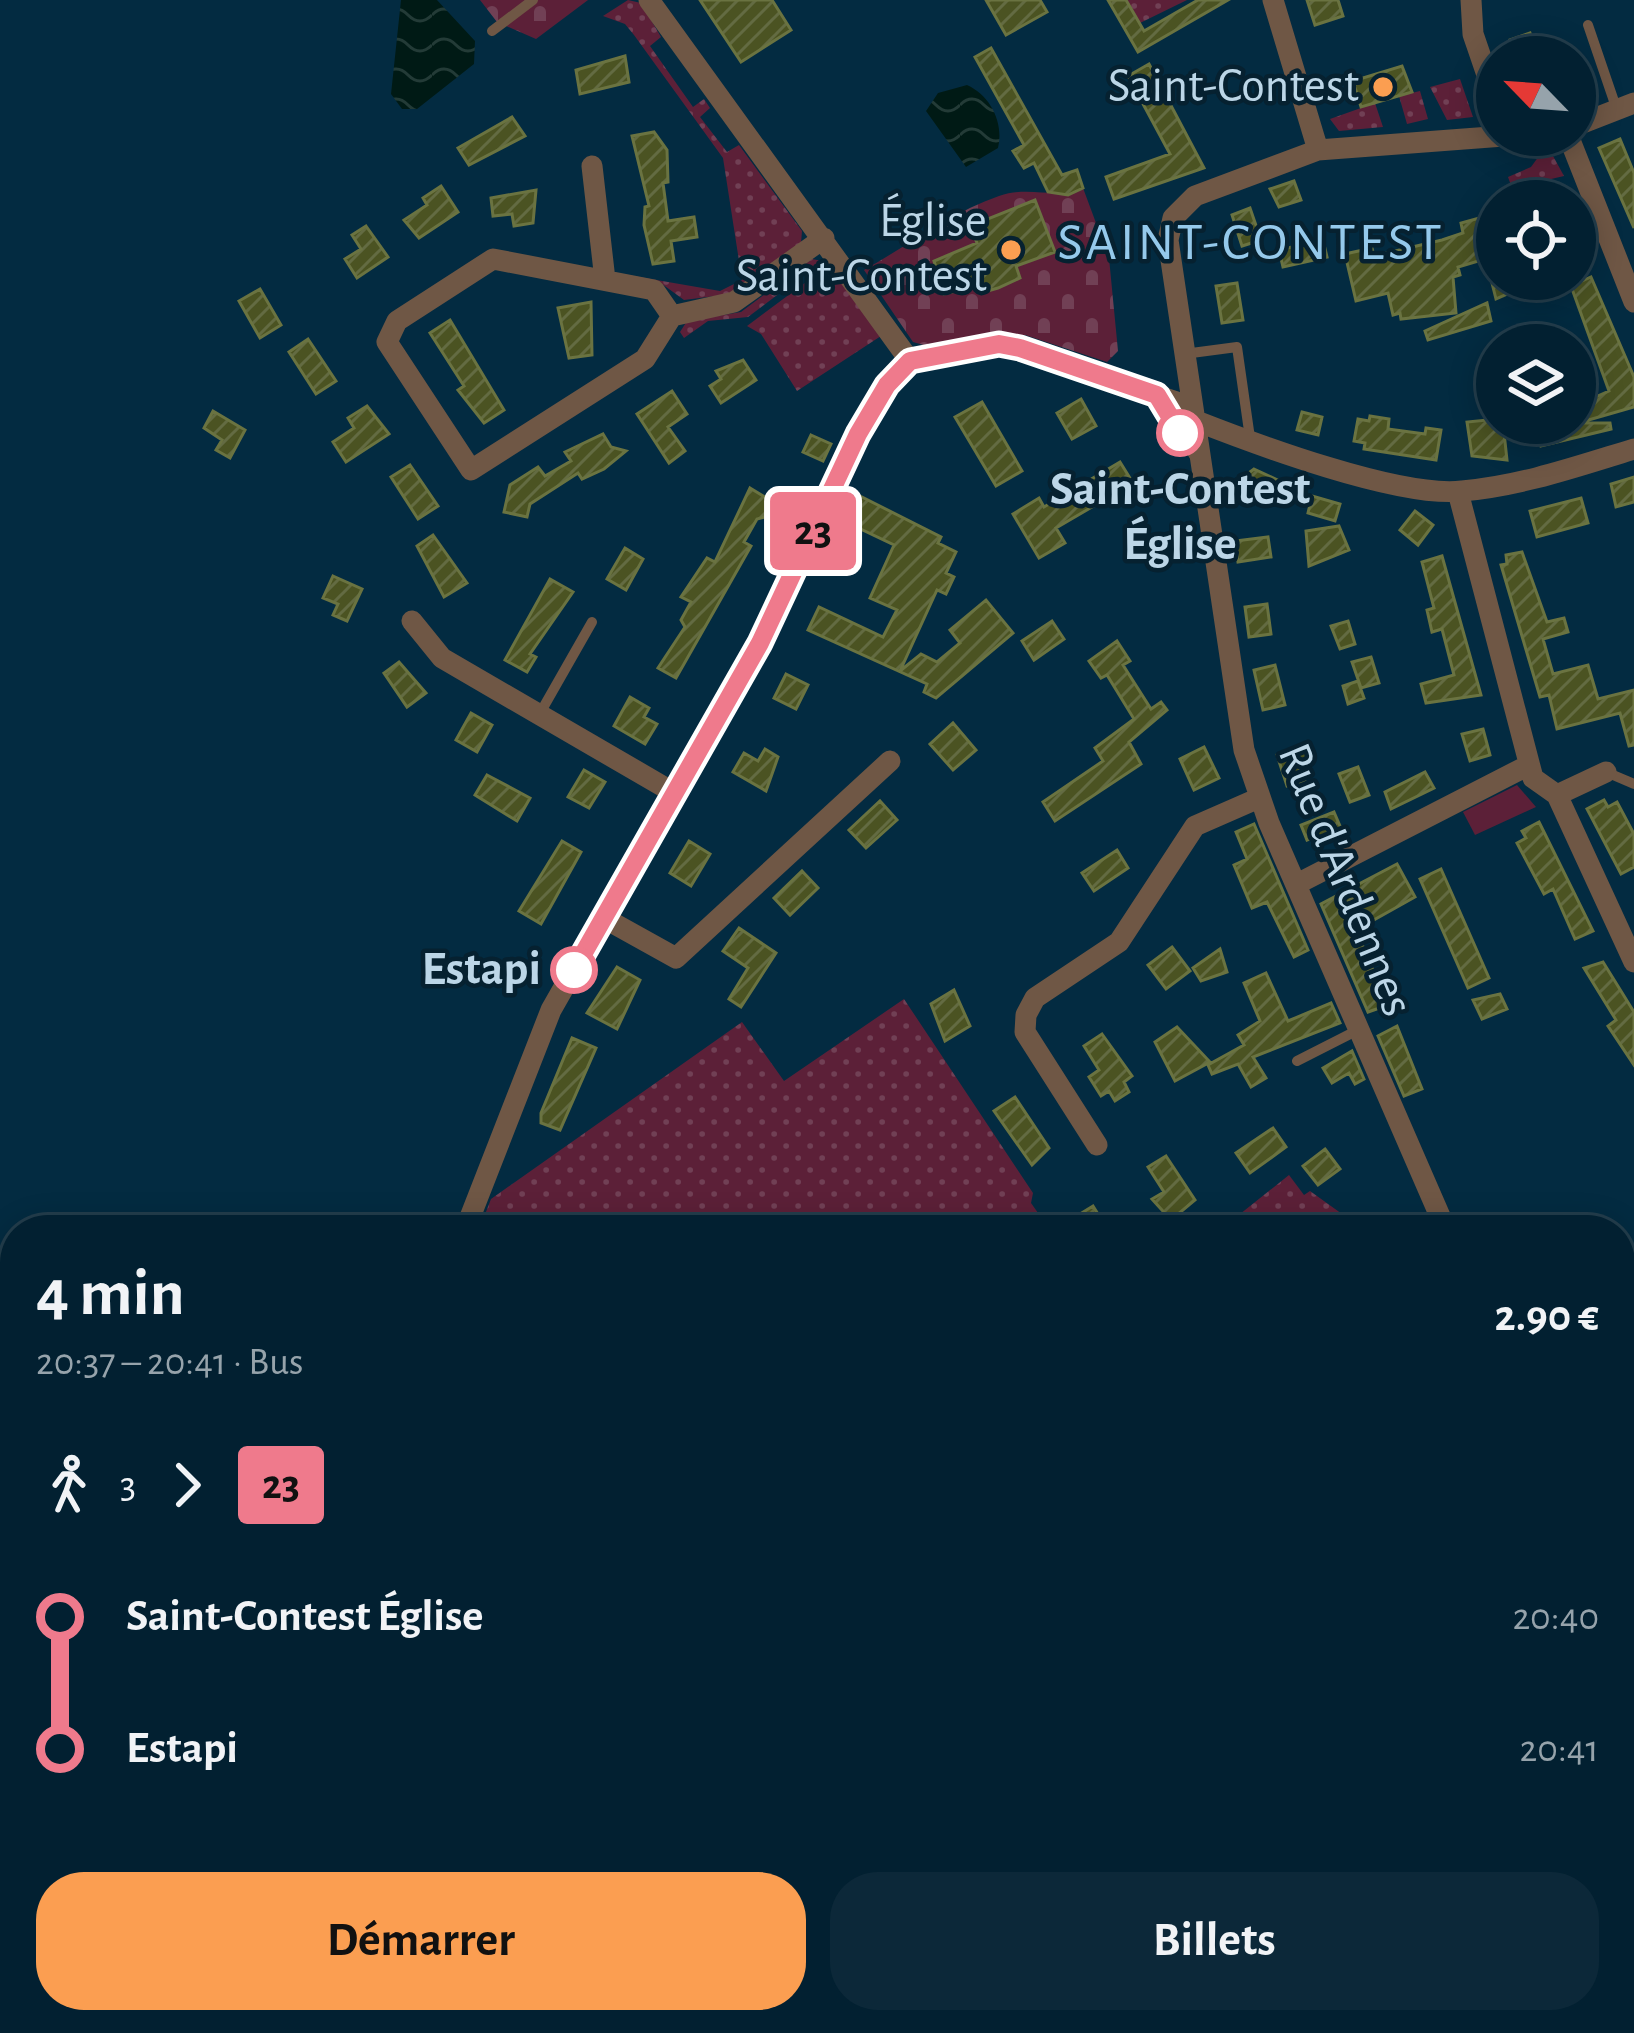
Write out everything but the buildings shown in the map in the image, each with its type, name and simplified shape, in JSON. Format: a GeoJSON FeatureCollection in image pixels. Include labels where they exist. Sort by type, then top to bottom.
{"type":"FeatureCollection","features":[{"type":"Feature","properties":{"kind":"street"},"geometry":{"type":"LineString","coordinates":[[649,0],[910,361]]}},
{"type":"Feature","properties":{"kind":"street"},"geometry":{"type":"LineString","coordinates":[[1273,0],[1318,150],[1476,138]]}},
{"type":"Feature","properties":{"kind":"street"},"geometry":{"type":"LineString","coordinates":[[1471,0],[1476,41]]}},
{"type":"Feature","properties":{"kind":"street"},"geometry":{"type":"LineString","coordinates":[[1596,118],[1625,106]]}},
{"type":"Feature","properties":{"kind":"street","name":"Rue d'Ardennes"},"geometry":{"type":"LineString","coordinates":[[1318,150],[1196,196],[1173,218],[1168,240],[1244,749],[1258,798],[1440,1215]]}},
{"type":"Feature","properties":{"kind":"street"},"geometry":{"type":"LineString","coordinates":[[1576,156],[1634,302]]}},
{"type":"Feature","properties":{"kind":"street"},"geometry":{"type":"LineString","coordinates":[[592,166],[605,280]]}},
{"type":"Feature","properties":{"kind":"street"},"geometry":{"type":"LineString","coordinates":[[672,316],[654,290],[494,259],[397,321],[387,342],[471,470],[645,358],[672,316],[753,292],[824,238]]}},
{"type":"Feature","properties":{"kind":"street"},"geometry":{"type":"LineString","coordinates":[[471,1215],[551,1010],[760,643],[858,434],[887,385],[910,361],[999,344],[1157,395],[1250,441],[1353,474],[1458,492],[1531,480],[1634,449]]}},
{"type":"Feature","properties":{"kind":"street"},"geometry":{"type":"LineString","coordinates":[[1458,492],[1529,765],[1539,787],[1557,795],[1634,962]]}},
{"type":"Feature","properties":{"kind":"street"},"geometry":{"type":"LineString","coordinates":[[412,620],[442,658],[676,794]]}},
{"type":"Feature","properties":{"kind":"street"},"geometry":{"type":"LineString","coordinates":[[604,918],[676,958],[890,761]]}},
{"type":"Feature","properties":{"kind":"street"},"geometry":{"type":"LineString","coordinates":[[1298,884],[1529,765]]}},
{"type":"Feature","properties":{"kind":"street"},"geometry":{"type":"LineString","coordinates":[[1557,795],[1606,772]]}},
{"type":"Feature","properties":{"kind":"street"},"geometry":{"type":"LineString","coordinates":[[1097,1145],[1025,1032],[1026,1015],[1036,998],[1119,942],[1195,826],[1258,798]]}},
{"type":"Feature","properties":{"kind":"lane"},"geometry":{"type":"LineString","coordinates":[[492,31],[533,0]]}},
{"type":"Feature","properties":{"kind":"lane"},"geometry":{"type":"LineString","coordinates":[[1588,25],[1625,106]]}},
{"type":"Feature","properties":{"kind":"lane"},"geometry":{"type":"LineString","coordinates":[[1184,354],[1238,346],[1250,441]]}},
{"type":"Feature","properties":{"kind":"lane"},"geometry":{"type":"LineString","coordinates":[[1157,395],[1200,465]]}},
{"type":"Feature","properties":{"kind":"lane"},"geometry":{"type":"LineString","coordinates":[[539,715],[592,622]]}},
{"type":"Feature","properties":{"kind":"lane"},"geometry":{"type":"LineString","coordinates":[[1606,772],[1634,784]]}},
{"type":"Feature","properties":{"kind":"lane"},"geometry":{"type":"LineString","coordinates":[[1297,1061],[1361,1028]]}},
{"type":"Feature","properties":{"kind":"green space"},"geometry":{"type":"Polygon","coordinates":[[[480,0],[588,0],[536,39],[497,22],[480,0]]]}},
{"type":"Feature","properties":{"kind":"green space"},"geometry":{"type":"Polygon","coordinates":[[[628,0],[641,3],[661,37],[650,46],[693,107],[704,99],[710,108],[700,117],[727,152],[739,145],[802,231],[801,243],[731,294],[684,300],[658,281],[616,273],[720,291],[742,280],[723,158],[625,24],[603,16],[628,0]]]}},
{"type":"Feature","properties":{"kind":"green space"},"geometry":{"type":"Polygon","coordinates":[[[1127,0],[1187,0],[1140,23],[1127,0]]]}},
{"type":"Feature","properties":{"kind":"green space"},"geometry":{"type":"Polygon","coordinates":[[[1460,79],[1473,117],[1447,120],[1430,87],[1460,79]]]}},
{"type":"Feature","properties":{"kind":"green space"},"geometry":{"type":"Polygon","coordinates":[[[1420,91],[1428,119],[1407,124],[1399,96],[1420,91]]]}},
{"type":"Feature","properties":{"kind":"green space"},"geometry":{"type":"Polygon","coordinates":[[[1375,103],[1383,127],[1339,131],[1330,119],[1375,103]]]}},
{"type":"Feature","properties":{"kind":"green space"},"geometry":{"type":"Polygon","coordinates":[[[1539,156],[1553,156],[1564,176],[1509,180],[1539,156]]]}},
{"type":"Feature","properties":{"kind":"green space"},"geometry":{"type":"Polygon","coordinates":[[[1083,188],[1109,258],[1118,351],[1107,362],[1025,335],[927,346],[913,342],[864,270],[947,220],[999,196],[1083,188]]]}},
{"type":"Feature","properties":{"kind":"green space"},"geometry":{"type":"Polygon","coordinates":[[[812,259],[822,261],[748,317],[708,321],[684,338],[680,332],[687,321],[741,312],[812,259]]]}},
{"type":"Feature","properties":{"kind":"green space"},"geometry":{"type":"Polygon","coordinates":[[[829,265],[881,336],[797,391],[761,334],[747,326],[829,265]]]}},
{"type":"Feature","properties":{"kind":"green space"},"geometry":{"type":"Polygon","coordinates":[[[1517,785],[1536,807],[1475,835],[1463,812],[1517,785]]]}},
{"type":"Feature","properties":{"kind":"green space"},"geometry":{"type":"Polygon","coordinates":[[[904,999],[1033,1193],[1031,1203],[1039,1215],[485,1215],[491,1199],[742,1022],[784,1081],[904,999]]]}},
{"type":"Feature","properties":{"kind":"green space"},"geometry":{"type":"Polygon","coordinates":[[[1289,1175],[1304,1195],[1310,1191],[1343,1215],[1239,1215],[1289,1175]]]}},
{"type":"Feature","properties":{"kind":"water"},"geometry":{"type":"Polygon","coordinates":[[[401,0],[437,0],[475,41],[474,64],[417,109],[402,109],[391,94],[401,0]]]}},
{"type":"Feature","properties":{"kind":"water"},"geometry":{"type":"Polygon","coordinates":[[[967,85],[989,103],[999,139],[998,148],[966,167],[926,111],[938,93],[967,85]]]}},
{"type":"Feature","properties":{"kind":"bus line","name":"23"},"geometry":{"type":"LineString","coordinates":[[574,970],[760,643],[858,434],[887,385],[910,361],[999,344],[1020,348],[1157,395],[1180,433]]}},
{"type":"Feature","properties":{"kind":"place","name":"Saint-Contest"},"geometry":{"type":"Point","coordinates":[1383,87]}},
{"type":"Feature","properties":{"kind":"place","name":"Église Saint-Contest"},"geometry":{"type":"Point","coordinates":[1011,250]}},
{"type":"Feature","properties":{"kind":"place","name":"Saint-Contest Église"},"geometry":{"type":"Point","coordinates":[1180,433]}},
{"type":"Feature","properties":{"kind":"place","name":"Estapi"},"geometry":{"type":"Point","coordinates":[574,970]}},
{"type":"Feature","properties":{"kind":"district","name":"SAINT-CONTEST"},"geometry":{"type":"Point","coordinates":[1251,243]}}]}
